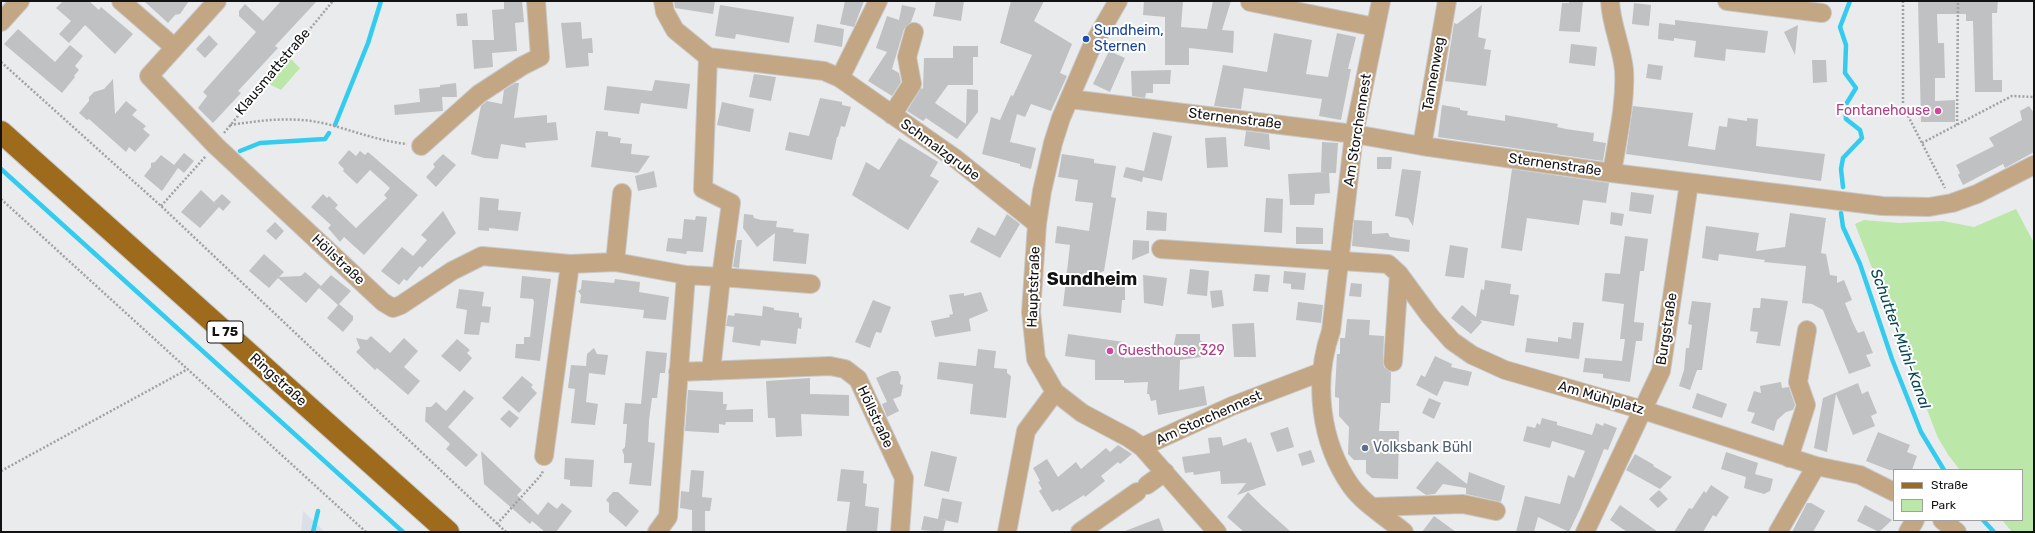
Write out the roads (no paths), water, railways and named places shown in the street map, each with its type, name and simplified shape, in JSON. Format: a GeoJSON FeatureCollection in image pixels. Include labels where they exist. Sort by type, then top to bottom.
{"type":"FeatureCollection","features":[{"type":"Feature","properties":{"kind":"main road","name":"Ringstraße"},"geometry":{"type":"LineString","coordinates":[[1,132],[448,532]]}},
{"type":"Feature","properties":{"kind":"street"},"geometry":{"type":"LineString","coordinates":[[1,22],[20,1]]}},
{"type":"Feature","properties":{"kind":"street"},"geometry":{"type":"LineString","coordinates":[[121,1],[174,47],[217,1]]}},
{"type":"Feature","properties":{"kind":"street"},"geometry":{"type":"LineString","coordinates":[[421,146],[479,94],[540,57],[536,1]]}},
{"type":"Feature","properties":{"kind":"street"},"geometry":{"type":"LineString","coordinates":[[663,1],[665,12],[675,30],[708,56],[703,189],[731,203],[711,371]]}},
{"type":"Feature","properties":{"kind":"street"},"geometry":{"type":"LineString","coordinates":[[840,78],[878,1]]}},
{"type":"Feature","properties":{"kind":"street","name":"Hauptstraße"},"geometry":{"type":"LineString","coordinates":[[1118,1],[1096,39],[1070,99],[1053,143],[1042,191],[1037,224],[1031,312],[1036,359],[1055,392],[1082,413],[1130,438],[1142,447],[1217,532]]}},
{"type":"Feature","properties":{"kind":"street","name":"Am Storchennest"},"geometry":{"type":"LineString","coordinates":[[1381,1],[1354,134],[1341,260],[1331,331],[1324,352],[1321,372],[1325,432],[1335,459],[1352,487],[1373,507],[1404,532]]}},
{"type":"Feature","properties":{"kind":"street","name":"Tannenweg"},"geometry":{"type":"LineString","coordinates":[[1422,146],[1447,1]]}},
{"type":"Feature","properties":{"kind":"street"},"geometry":{"type":"LineString","coordinates":[[1610,1],[1614,30],[1624,68],[1624,87],[1612,173]]}},
{"type":"Feature","properties":{"kind":"street"},"geometry":{"type":"LineString","coordinates":[[1727,1],[1822,12]]}},
{"type":"Feature","properties":{"kind":"street"},"geometry":{"type":"LineString","coordinates":[[1250,2],[1376,27]]}},
{"type":"Feature","properties":{"kind":"street"},"geometry":{"type":"LineString","coordinates":[[892,116],[912,84],[907,57],[914,32]]}},
{"type":"Feature","properties":{"kind":"street","name":"Höllstraße"},"geometry":{"type":"LineString","coordinates":[[174,47],[149,76],[216,146],[383,302],[393,308],[401,305],[452,271],[482,256],[570,264],[615,262],[686,275],[811,284]]}},
{"type":"Feature","properties":{"kind":"street","name":"Schmalzgrube"},"geometry":{"type":"LineString","coordinates":[[708,56],[824,71],[840,78],[892,116],[956,159],[1037,224]]}},
{"type":"Feature","properties":{"kind":"street","name":"Sternenstraße"},"geometry":{"type":"LineString","coordinates":[[1070,99],[1354,134],[1422,146],[1612,173],[1882,206],[1929,207],[1952,202],[1977,194],[2034,165]]}},
{"type":"Feature","properties":{"kind":"street","name":"Burgstraße"},"geometry":{"type":"LineString","coordinates":[[1585,532],[1661,371],[1689,183]]}},
{"type":"Feature","properties":{"kind":"street"},"geometry":{"type":"LineString","coordinates":[[615,262],[622,193]]}},
{"type":"Feature","properties":{"kind":"street"},"geometry":{"type":"LineString","coordinates":[[1161,249],[1341,260]]}},
{"type":"Feature","properties":{"kind":"street","name":"Am Mühlplatz"},"geometry":{"type":"LineString","coordinates":[[1341,260],[1388,264],[1399,274],[1434,321],[1452,341],[1472,355],[1505,370],[1643,410],[1816,466],[1860,475],[1893,492]]}},
{"type":"Feature","properties":{"kind":"street"},"geometry":{"type":"LineString","coordinates":[[544,456],[570,264]]}},
{"type":"Feature","properties":{"kind":"street"},"geometry":{"type":"LineString","coordinates":[[1393,362],[1399,274]]}},
{"type":"Feature","properties":{"kind":"street"},"geometry":{"type":"LineString","coordinates":[[657,532],[668,517],[686,275]]}},
{"type":"Feature","properties":{"kind":"street"},"geometry":{"type":"LineString","coordinates":[[1789,458],[1806,405],[1798,382],[1807,330]]}},
{"type":"Feature","properties":{"kind":"street","name":"Höllstraße"},"geometry":{"type":"LineString","coordinates":[[678,372],[830,366],[846,369],[858,380],[904,478],[900,532]]}},
{"type":"Feature","properties":{"kind":"street","name":"Am Storchennest"},"geometry":{"type":"LineString","coordinates":[[1142,447],[1232,406],[1321,372]]}},
{"type":"Feature","properties":{"kind":"street"},"geometry":{"type":"LineString","coordinates":[[1006,532],[1026,431],[1055,392]]}},
{"type":"Feature","properties":{"kind":"street"},"geometry":{"type":"LineString","coordinates":[[1778,532],[1816,466]]}},
{"type":"Feature","properties":{"kind":"street"},"geometry":{"type":"LineString","coordinates":[[1080,532],[1165,472]]}},
{"type":"Feature","properties":{"kind":"street"},"geometry":{"type":"LineString","coordinates":[[1373,507],[1463,504],[1496,511]]}},
{"type":"Feature","properties":{"kind":"street"},"geometry":{"type":"LineString","coordinates":[[1908,532],[1914,521]]}},
{"type":"Feature","properties":{"kind":"street"},"geometry":{"type":"LineString","coordinates":[[1943,521],[1957,532]]}},
{"type":"Feature","properties":{"kind":"waterway"},"geometry":{"type":"LineString","coordinates":[[335,125],[368,43],[381,1]]}},
{"type":"Feature","properties":{"kind":"waterway","name":"Schutter-Mühl-Kanal"},"geometry":{"type":"LineString","coordinates":[[1843,187],[1841,169],[1843,158],[1862,138],[1860,130],[1846,119],[1845,106],[1856,88],[1845,73],[1846,45],[1840,27],[1850,1]]}},
{"type":"Feature","properties":{"kind":"waterway"},"geometry":{"type":"LineString","coordinates":[[240,151],[260,143],[325,139],[329,133]]}},
{"type":"Feature","properties":{"kind":"waterway"},"geometry":{"type":"LineString","coordinates":[[1,169],[403,532]]}},
{"type":"Feature","properties":{"kind":"waterway","name":"Schutter-Mühl-Kanal"},"geometry":{"type":"LineString","coordinates":[[1841,213],[1843,227],[1860,264],[1892,359],[1921,432],[1943,469]]}},
{"type":"Feature","properties":{"kind":"waterway"},"geometry":{"type":"LineString","coordinates":[[313,532],[318,511]]}},
{"type":"Feature","properties":{"kind":"waterway","name":"Schutter-Mühl-Kanal"},"geometry":{"type":"LineString","coordinates":[[1984,521],[1994,532]]}},
{"type":"Feature","properties":{"kind":"place","name":"Sundheim, Sternen"},"geometry":{"type":"Point","coordinates":[1086,39]}},
{"type":"Feature","properties":{"kind":"place","name":"Fontanehouse"},"geometry":{"type":"Point","coordinates":[1938,111]}},
{"type":"Feature","properties":{"kind":"place","name":"Guesthouse 329"},"geometry":{"type":"Point","coordinates":[1110,351]}},
{"type":"Feature","properties":{"kind":"place","name":"Volksbank Bühl"},"geometry":{"type":"Point","coordinates":[1365,448]}},
{"type":"Feature","properties":{"kind":"district","name":"Sundheim"},"geometry":{"type":"Point","coordinates":[1092,280]}}]}
